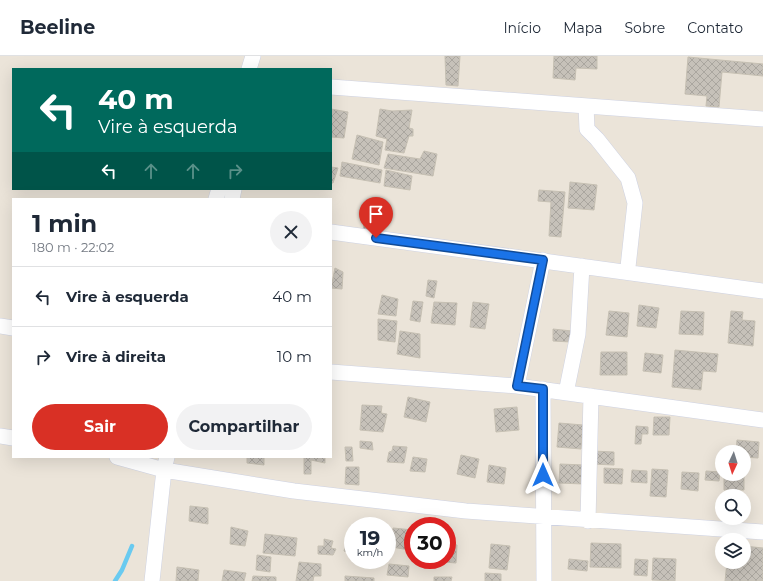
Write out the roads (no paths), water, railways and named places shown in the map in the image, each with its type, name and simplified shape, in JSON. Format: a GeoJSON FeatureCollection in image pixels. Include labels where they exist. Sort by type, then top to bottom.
{"type":"FeatureCollection","features":[{"type":"Feature","properties":{"kind":"street"},"geometry":{"type":"LineString","coordinates":[[249,68],[253,56]]}},
{"type":"Feature","properties":{"kind":"street"},"geometry":{"type":"LineString","coordinates":[[332,86],[763,119]]}},
{"type":"Feature","properties":{"kind":"street"},"geometry":{"type":"LineString","coordinates":[[586,106],[587,129],[597,139],[628,178],[635,203],[628,267]]}},
{"type":"Feature","properties":{"kind":"street"},"geometry":{"type":"LineString","coordinates":[[332,232],[763,290]]}},
{"type":"Feature","properties":{"kind":"street"},"geometry":{"type":"LineString","coordinates":[[517,386],[543,260]]}},
{"type":"Feature","properties":{"kind":"street"},"geometry":{"type":"LineString","coordinates":[[566,393],[578,334],[582,266]]}},
{"type":"Feature","properties":{"kind":"street"},"geometry":{"type":"LineString","coordinates":[[0,326],[12,328]]}},
{"type":"Feature","properties":{"kind":"street"},"geometry":{"type":"LineString","coordinates":[[332,372],[517,386],[763,420]]}},
{"type":"Feature","properties":{"kind":"street"},"geometry":{"type":"LineString","coordinates":[[543,389],[544,581]]}},
{"type":"Feature","properties":{"kind":"street"},"geometry":{"type":"LineString","coordinates":[[588,521],[588,466],[591,396]]}},
{"type":"Feature","properties":{"kind":"street"},"geometry":{"type":"LineString","coordinates":[[0,436],[12,438]]}},
{"type":"Feature","properties":{"kind":"street"},"geometry":{"type":"LineString","coordinates":[[124,458],[166,464],[294,491],[466,511],[543,518],[763,532]]}},
{"type":"Feature","properties":{"kind":"street"},"geometry":{"type":"LineString","coordinates":[[152,581],[166,464]]}},
{"type":"Feature","properties":{"kind":"waterway"},"geometry":{"type":"LineString","coordinates":[[115,581],[122,570],[132,546]]}}]}
